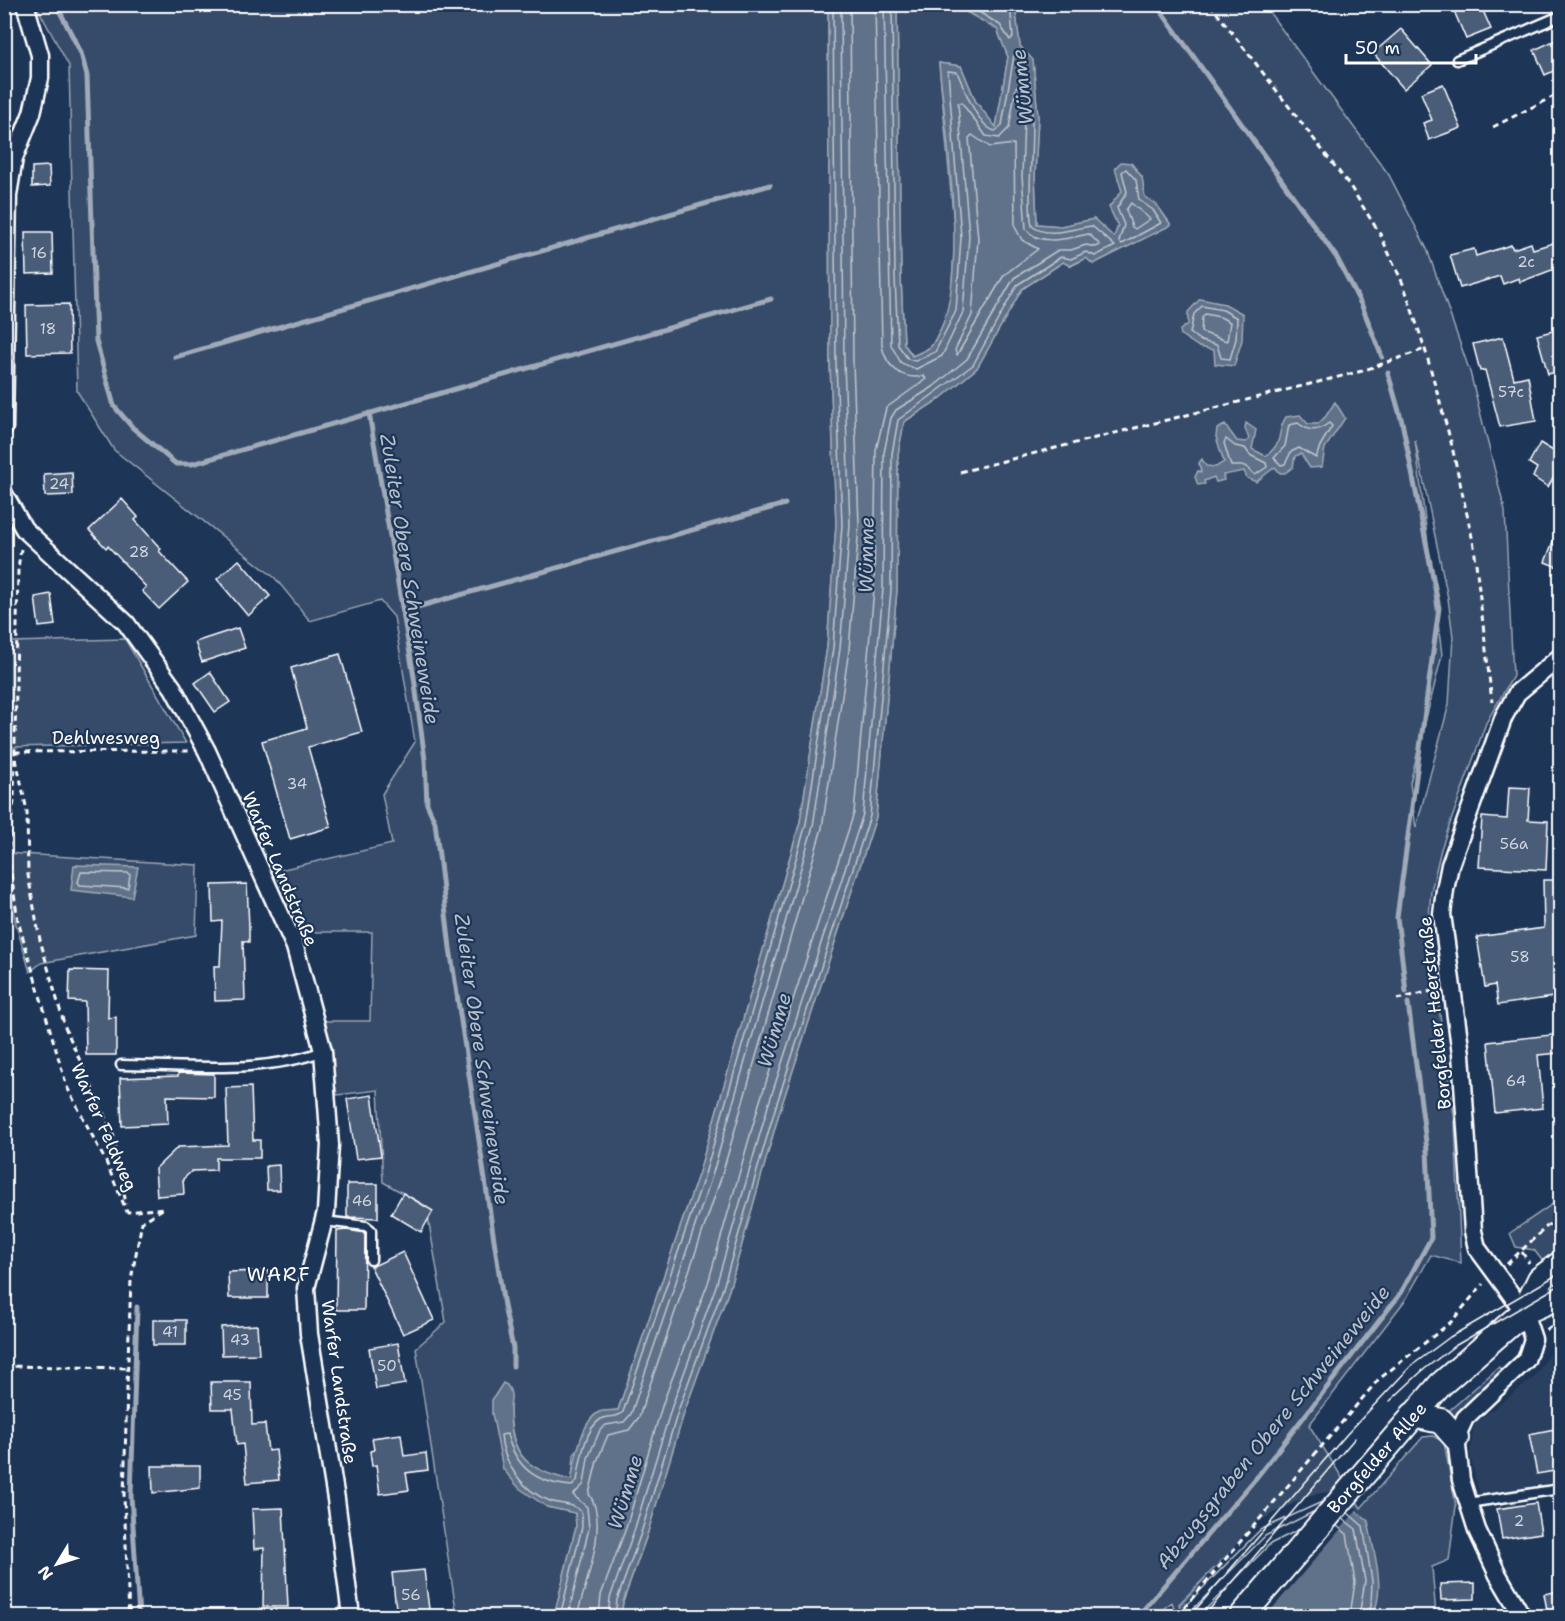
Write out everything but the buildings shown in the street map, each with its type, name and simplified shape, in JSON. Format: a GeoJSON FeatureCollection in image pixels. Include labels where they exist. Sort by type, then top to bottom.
{"type":"FeatureCollection","features":[{"type":"Feature","properties":{"kind":"main road","name":"Borgfelder Allee"},"geometry":{"type":"LineString","coordinates":[[1524,1312],[1540,1279],[1560,1264]]}},
{"type":"Feature","properties":{"kind":"main road","name":"Borgfelder Allee"},"geometry":{"type":"LineString","coordinates":[[1242,1617],[1413,1415],[1455,1371],[1524,1312],[1560,1296]]}},
{"type":"Feature","properties":{"kind":"main road"},"geometry":{"type":"LineString","coordinates":[[1413,1415],[1436,1419],[1456,1438]]}},
{"type":"Feature","properties":{"kind":"street"},"geometry":{"type":"LineString","coordinates":[[4,428],[8,195],[14,158],[32,113],[40,78],[40,55],[25,4]]}},
{"type":"Feature","properties":{"kind":"street","name":"Warfer Landstraße"},"geometry":{"type":"LineString","coordinates":[[4,494],[24,529],[126,623],[173,688],[207,751],[285,923],[322,1051],[330,1145],[324,1221],[306,1288],[351,1617]]}},
{"type":"Feature","properties":{"kind":"street","name":"Borgfelder Heerstraße"},"geometry":{"type":"LineString","coordinates":[[1524,1312],[1477,1248],[1473,1231],[1461,1054],[1442,914],[1450,865],[1504,716],[1517,693],[1560,657]]}},
{"type":"Feature","properties":{"kind":"street"},"geometry":{"type":"LineString","coordinates":[[1522,1617],[1498,1575],[1468,1503],[1461,1480],[1456,1438],[1465,1418],[1526,1360],[1533,1339],[1524,1312]]}},
{"type":"Feature","properties":{"kind":"lane"},"geometry":{"type":"LineString","coordinates":[[1457,60],[1560,16]]}},
{"type":"Feature","properties":{"kind":"lane"},"geometry":{"type":"LineString","coordinates":[[121,1065],[242,1065],[299,1060],[322,1051]]}},
{"type":"Feature","properties":{"kind":"lane"},"geometry":{"type":"LineString","coordinates":[[324,1221],[366,1226],[370,1230],[371,1260]]}},
{"type":"Feature","properties":{"kind":"lane"},"geometry":{"type":"LineString","coordinates":[[1468,1503],[1560,1489]]}},
{"type":"Feature","properties":{"kind":"path"},"geometry":{"type":"LineString","coordinates":[[1210,4],[1362,205],[1380,234],[1404,286],[1425,349],[1451,442],[1474,546],[1492,704]]}},
{"type":"Feature","properties":{"kind":"path"},"geometry":{"type":"LineString","coordinates":[[1493,127],[1560,93]]}},
{"type":"Feature","properties":{"kind":"path"},"geometry":{"type":"LineString","coordinates":[[960,472],[1362,371],[1425,349]]}},
{"type":"Feature","properties":{"kind":"path","name":"Warfer Feldweg"},"geometry":{"type":"LineString","coordinates":[[24,529],[18,568],[14,800],[8,853],[18,921],[67,1087],[106,1162],[127,1212],[164,1208],[142,1222],[131,1280],[130,1368],[124,1497],[129,1617]]}},
{"type":"Feature","properties":{"kind":"path","name":"Dehlwesweg"},"geometry":{"type":"LineString","coordinates":[[4,752],[207,751]]}},
{"type":"Feature","properties":{"kind":"path"},"geometry":{"type":"LineString","coordinates":[[15,752],[27,811],[28,875],[40,939],[65,1027],[114,1137],[127,1212]]}},
{"type":"Feature","properties":{"kind":"path"},"geometry":{"type":"LineString","coordinates":[[1397,999],[1451,987]]}},
{"type":"Feature","properties":{"kind":"path"},"geometry":{"type":"LineString","coordinates":[[1177,1617],[1378,1380],[1451,1322],[1467,1306],[1477,1289],[1560,1214]]}},
{"type":"Feature","properties":{"kind":"path"},"geometry":{"type":"LineString","coordinates":[[4,1366],[130,1368]]}},
{"type":"Feature","properties":{"kind":"shaded area"},"geometry":{"type":"Polygon","coordinates":[[[36,5],[828,5],[830,362],[836,525],[827,647],[800,822],[699,1172],[618,1410],[599,1412],[574,1455],[572,1481],[542,1472],[523,1458],[513,1437],[510,1406],[492,1413],[547,1507],[575,1513],[576,1526],[554,1616],[457,1616],[416,1348],[446,1322],[426,1206],[383,1182],[378,1090],[337,1095],[323,1021],[370,1021],[372,932],[300,932],[275,871],[392,844],[382,794],[415,742],[394,617],[380,601],[310,621],[275,578],[114,450],[77,391],[69,66],[36,5]]]}},
{"type":"Feature","properties":{"kind":"shaded area"},"geometry":{"type":"Polygon","coordinates":[[[897,5],[954,5],[997,29],[1008,57],[996,128],[976,102],[961,66],[939,63],[955,237],[950,311],[931,347],[913,356],[904,344],[897,5]]]}},
{"type":"Feature","properties":{"kind":"shaded area"},"geometry":{"type":"Polygon","coordinates":[[[1015,5],[1264,5],[1389,175],[1427,249],[1470,372],[1505,511],[1513,676],[1486,723],[1441,849],[1431,891],[1428,929],[1455,1122],[1461,1263],[1431,1255],[1406,1299],[1309,1425],[1361,1508],[1423,1437],[1433,1436],[1444,1442],[1456,1506],[1449,1560],[1432,1567],[1436,1616],[1177,1616],[1172,1602],[1154,1616],[621,1616],[623,1602],[647,1535],[685,1410],[729,1290],[780,1110],[876,817],[897,590],[898,454],[904,422],[941,398],[977,368],[1022,289],[1063,262],[1071,266],[1087,258],[1093,264],[1171,225],[1157,205],[1144,197],[1142,177],[1131,163],[1115,168],[1122,191],[1110,207],[1118,226],[1114,238],[1094,219],[1061,226],[1037,224],[1035,176],[1038,117],[1033,61],[1020,46],[1015,5]],[[1415,440],[1442,655],[1410,783],[1416,828],[1449,704],[1453,637],[1448,598],[1415,440]]]}},
{"type":"Feature","properties":{"kind":"shaded area"},"geometry":{"type":"Polygon","coordinates":[[[125,639],[186,743],[11,747],[11,642],[125,639]]]}},
{"type":"Feature","properties":{"kind":"shaded area"},"geometry":{"type":"Polygon","coordinates":[[[5,853],[198,865],[196,935],[41,963],[30,972],[15,921],[5,853]]]}},
{"type":"Feature","properties":{"kind":"shaded area"},"geometry":{"type":"Polygon","coordinates":[[[1560,1199],[1560,1254],[1545,1264],[1534,1250],[1516,1247],[1510,1233],[1560,1199]]]}},
{"type":"Feature","properties":{"kind":"shaded area"},"geometry":{"type":"Polygon","coordinates":[[[1560,1337],[1560,1481],[1480,1495],[1470,1455],[1474,1424],[1534,1378],[1560,1337]]]}},
{"type":"Feature","properties":{"kind":"shaded area"},"geometry":{"type":"Polygon","coordinates":[[[1499,1367],[1503,1371],[1454,1424],[1443,1416],[1499,1367]]]}},
{"type":"Feature","properties":{"kind":"water","name":"Wümme"},"geometry":{"type":"Polygon","coordinates":[[[828,5],[897,5],[901,278],[904,344],[912,356],[931,347],[944,320],[951,288],[954,250],[953,209],[939,63],[961,66],[976,102],[996,127],[1008,57],[997,29],[954,5],[1015,5],[1020,46],[1033,60],[1038,117],[1035,176],[1037,224],[1061,226],[1094,219],[1114,237],[1118,226],[1109,207],[1122,191],[1115,168],[1121,162],[1131,163],[1142,177],[1145,197],[1157,205],[1171,225],[1093,264],[1086,258],[1070,266],[1063,262],[1022,289],[977,368],[941,398],[904,422],[898,454],[897,590],[876,817],[780,1110],[729,1290],[685,1410],[647,1535],[623,1602],[621,1616],[554,1616],[576,1526],[575,1513],[547,1507],[519,1488],[503,1469],[492,1413],[492,1400],[503,1383],[507,1385],[511,1395],[511,1427],[518,1451],[534,1467],[571,1480],[579,1443],[587,1424],[599,1412],[618,1410],[699,1172],[800,822],[827,647],[836,525],[830,362],[828,5]]]}},
{"type":"Feature","properties":{"kind":"water"},"geometry":{"type":"Polygon","coordinates":[[[1200,299],[1225,304],[1243,314],[1242,340],[1234,366],[1215,364],[1214,350],[1199,347],[1181,335],[1180,330],[1188,324],[1188,312],[1200,299]]]}},
{"type":"Feature","properties":{"kind":"water"},"geometry":{"type":"Polygon","coordinates":[[[1335,402],[1345,418],[1325,448],[1322,467],[1310,468],[1301,454],[1295,456],[1293,467],[1285,473],[1280,473],[1275,467],[1256,482],[1247,478],[1244,471],[1223,475],[1224,480],[1216,482],[1214,477],[1204,481],[1205,484],[1198,485],[1195,477],[1198,471],[1201,472],[1199,463],[1202,459],[1206,466],[1216,467],[1224,462],[1216,437],[1217,429],[1225,425],[1237,441],[1246,442],[1249,439],[1245,428],[1246,423],[1256,430],[1252,449],[1266,456],[1276,446],[1286,417],[1300,415],[1308,424],[1318,424],[1335,402]]]}},
{"type":"Feature","properties":{"kind":"water"},"geometry":{"type":"Polygon","coordinates":[[[74,865],[138,867],[132,897],[71,890],[74,865]]]}},
{"type":"Feature","properties":{"kind":"water"},"geometry":{"type":"Polygon","coordinates":[[[1333,1494],[1368,1521],[1379,1582],[1376,1606],[1372,1616],[1182,1616],[1179,1604],[1257,1525],[1333,1494]]]}},
{"type":"Feature","properties":{"kind":"pier"},"geometry":{"type":"Polygon","coordinates":[[[1334,1491],[1358,1509],[1266,1616],[1179,1616],[1177,1611],[1255,1523],[1310,1495],[1334,1491]]]}},
{"type":"Feature","properties":{"kind":"waterway","name":"Zuleiter Obere Schweineweide"},"geometry":{"type":"LineString","coordinates":[[56,4],[81,53],[87,76],[96,341],[114,406],[133,428],[176,464],[192,464],[771,299]]}},
{"type":"Feature","properties":{"kind":"waterway","name":"Abzugsgraben Obere Schweineweide"},"geometry":{"type":"LineString","coordinates":[[1156,4],[1337,258],[1362,306],[1382,357]]}},
{"type":"Feature","properties":{"kind":"waterway"},"geometry":{"type":"LineString","coordinates":[[175,357],[770,185]]}},
{"type":"Feature","properties":{"kind":"waterway","name":"Abzugsgraben Obere Schweineweide"},"geometry":{"type":"LineString","coordinates":[[1388,373],[1402,422],[1439,608],[1397,917],[1406,992]]}},
{"type":"Feature","properties":{"kind":"waterway","name":"Zuleiter Obere Schweineweide"},"geometry":{"type":"LineString","coordinates":[[369,413],[414,677],[425,760],[427,804],[435,822],[450,948],[504,1306],[513,1348],[513,1366]]}},
{"type":"Feature","properties":{"kind":"waterway"},"geometry":{"type":"LineString","coordinates":[[403,611],[785,504]]}},
{"type":"Feature","properties":{"kind":"waterway","name":"Abzugsgraben Obere Schweineweide"},"geometry":{"type":"LineString","coordinates":[[1138,1616],[1256,1478],[1401,1293],[1431,1238],[1427,1150],[1408,1003]]}},
{"type":"Feature","properties":{"kind":"waterway"},"geometry":{"type":"LineString","coordinates":[[137,1307],[131,1496],[139,1616]]}},
{"type":"Feature","properties":{"kind":"tram line"},"geometry":{"type":"LineString","coordinates":[[1190,1616],[1347,1434],[1411,1366],[1450,1337],[1560,1273]]}},
{"type":"Feature","properties":{"kind":"tram line"},"geometry":{"type":"LineString","coordinates":[[1390,1401],[1422,1371],[1453,1347],[1560,1285]]}},
{"type":"Feature","properties":{"kind":"tram line"},"geometry":{"type":"LineString","coordinates":[[1204,1616],[1355,1438]]}},
{"type":"Feature","properties":{"kind":"district","name":"WARF"},"geometry":{"type":"Point","coordinates":[279,1274]}}]}
